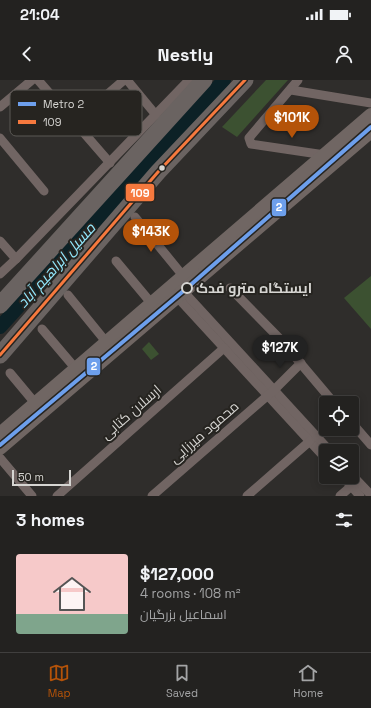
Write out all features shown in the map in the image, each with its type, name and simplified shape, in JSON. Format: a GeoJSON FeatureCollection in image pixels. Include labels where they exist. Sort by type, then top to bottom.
{"type":"FeatureCollection","features":[{"type":"Feature","properties":{"kind":"highway"},"geometry":{"type":"LineString","coordinates":[[0,305],[204,80]]}},
{"type":"Feature","properties":{"kind":"highway"},"geometry":{"type":"LineString","coordinates":[[0,355],[153,178],[245,80]]}},
{"type":"Feature","properties":{"kind":"main road"},"geometry":{"type":"LineString","coordinates":[[0,448],[110,347],[371,115]]}},
{"type":"Feature","properties":{"kind":"main road"},"geometry":{"type":"LineString","coordinates":[[0,434],[76,369],[110,347],[152,304],[178,288],[371,131]]}},
{"type":"Feature","properties":{"kind":"street"},"geometry":{"type":"LineString","coordinates":[[20,90],[32,80]]}},
{"type":"Feature","properties":{"kind":"street"},"geometry":{"type":"LineString","coordinates":[[38,80],[46,90]]}},
{"type":"Feature","properties":{"kind":"street"},"geometry":{"type":"LineString","coordinates":[[113,90],[125,80],[134,90]]}},
{"type":"Feature","properties":{"kind":"street"},"geometry":{"type":"LineString","coordinates":[[142,130],[189,80]]}},
{"type":"Feature","properties":{"kind":"street"},"geometry":{"type":"LineString","coordinates":[[298,80],[249,138],[250,142],[251,144],[325,155]]}},
{"type":"Feature","properties":{"kind":"street"},"geometry":{"type":"LineString","coordinates":[[291,90],[371,103]]}},
{"type":"Feature","properties":{"kind":"street"},"geometry":{"type":"LineString","coordinates":[[0,107],[10,99]]}},
{"type":"Feature","properties":{"kind":"street"},"geometry":{"type":"LineString","coordinates":[[142,99],[156,115]]}},
{"type":"Feature","properties":{"kind":"street"},"geometry":{"type":"LineString","coordinates":[[86,136],[110,163]]}},
{"type":"Feature","properties":{"kind":"street"},"geometry":{"type":"LineString","coordinates":[[0,274],[16,260],[136,136]]}},
{"type":"Feature","properties":{"kind":"street"},"geometry":{"type":"LineString","coordinates":[[0,138],[44,191]]}},
{"type":"Feature","properties":{"kind":"street"},"geometry":{"type":"LineString","coordinates":[[135,216],[178,288],[224,348],[323,444]]}},
{"type":"Feature","properties":{"kind":"street"},"geometry":{"type":"LineString","coordinates":[[0,242],[16,260]]}},
{"type":"Feature","properties":{"kind":"street"},"geometry":{"type":"LineString","coordinates":[[116,261],[152,304]]}},
{"type":"Feature","properties":{"kind":"street"},"geometry":{"type":"LineString","coordinates":[[178,288],[270,392],[319,451]]}},
{"type":"Feature","properties":{"kind":"street"},"geometry":{"type":"LineString","coordinates":[[230,288],[280,339],[328,396]]}},
{"type":"Feature","properties":{"kind":"street"},"geometry":{"type":"LineString","coordinates":[[68,295],[110,347]]}},
{"type":"Feature","properties":{"kind":"street"},"geometry":{"type":"LineString","coordinates":[[42,329],[76,369]]}},
{"type":"Feature","properties":{"kind":"street","name":"ارسلان کتابی"},"geometry":{"type":"LineString","coordinates":[[57,496],[224,348]]}},
{"type":"Feature","properties":{"kind":"street","name":"محمود میرزایی"},"geometry":{"type":"LineString","coordinates":[[152,496],[301,363]]}},
{"type":"Feature","properties":{"kind":"street"},"geometry":{"type":"LineString","coordinates":[[10,373],[35,403]]}},
{"type":"Feature","properties":{"kind":"street"},"geometry":{"type":"LineString","coordinates":[[359,431],[371,445]]}},
{"type":"Feature","properties":{"kind":"street"},"geometry":{"type":"LineString","coordinates":[[247,496],[310,441]]}},
{"type":"Feature","properties":{"kind":"street"},"geometry":{"type":"LineString","coordinates":[[0,458],[32,496]]}},
{"type":"Feature","properties":{"kind":"street"},"geometry":{"type":"LineString","coordinates":[[340,496],[351,484]]}},
{"type":"Feature","properties":{"kind":"street"},"geometry":{"type":"LineString","coordinates":[[355,484],[360,496]]}},
{"type":"Feature","properties":{"kind":"street"},"geometry":{"type":"LineString","coordinates":[[358,484],[371,495]]}},
{"type":"Feature","properties":{"kind":"green space"},"geometry":{"type":"Polygon","coordinates":[[[266,80],[288,80],[237,137],[222,127],[266,80]]]}},
{"type":"Feature","properties":{"kind":"green space"},"geometry":{"type":"Polygon","coordinates":[[[371,276],[371,329],[344,298],[371,276]]]}},
{"type":"Feature","properties":{"kind":"green space"},"geometry":{"type":"Polygon","coordinates":[[[149,342],[159,354],[151,360],[142,349],[149,342]]]}},
{"type":"Feature","properties":{"kind":"waterway","name":"مسیل ابراهیم آباد"},"geometry":{"type":"LineString","coordinates":[[0,327],[224,80]]}},
{"type":"Feature","properties":{"kind":"metro line","name":"2"},"geometry":{"type":"LineString","coordinates":[[0,445],[187,288],[371,127]]}},
{"type":"Feature","properties":{"kind":"transit line","name":"109"},"geometry":{"type":"LineString","coordinates":[[0,355],[158,172],[245,80]]}},
{"type":"Feature","properties":{"kind":"place","name":"ایستگاه مترو فدک"},"geometry":{"type":"Point","coordinates":[187,288]}}]}
